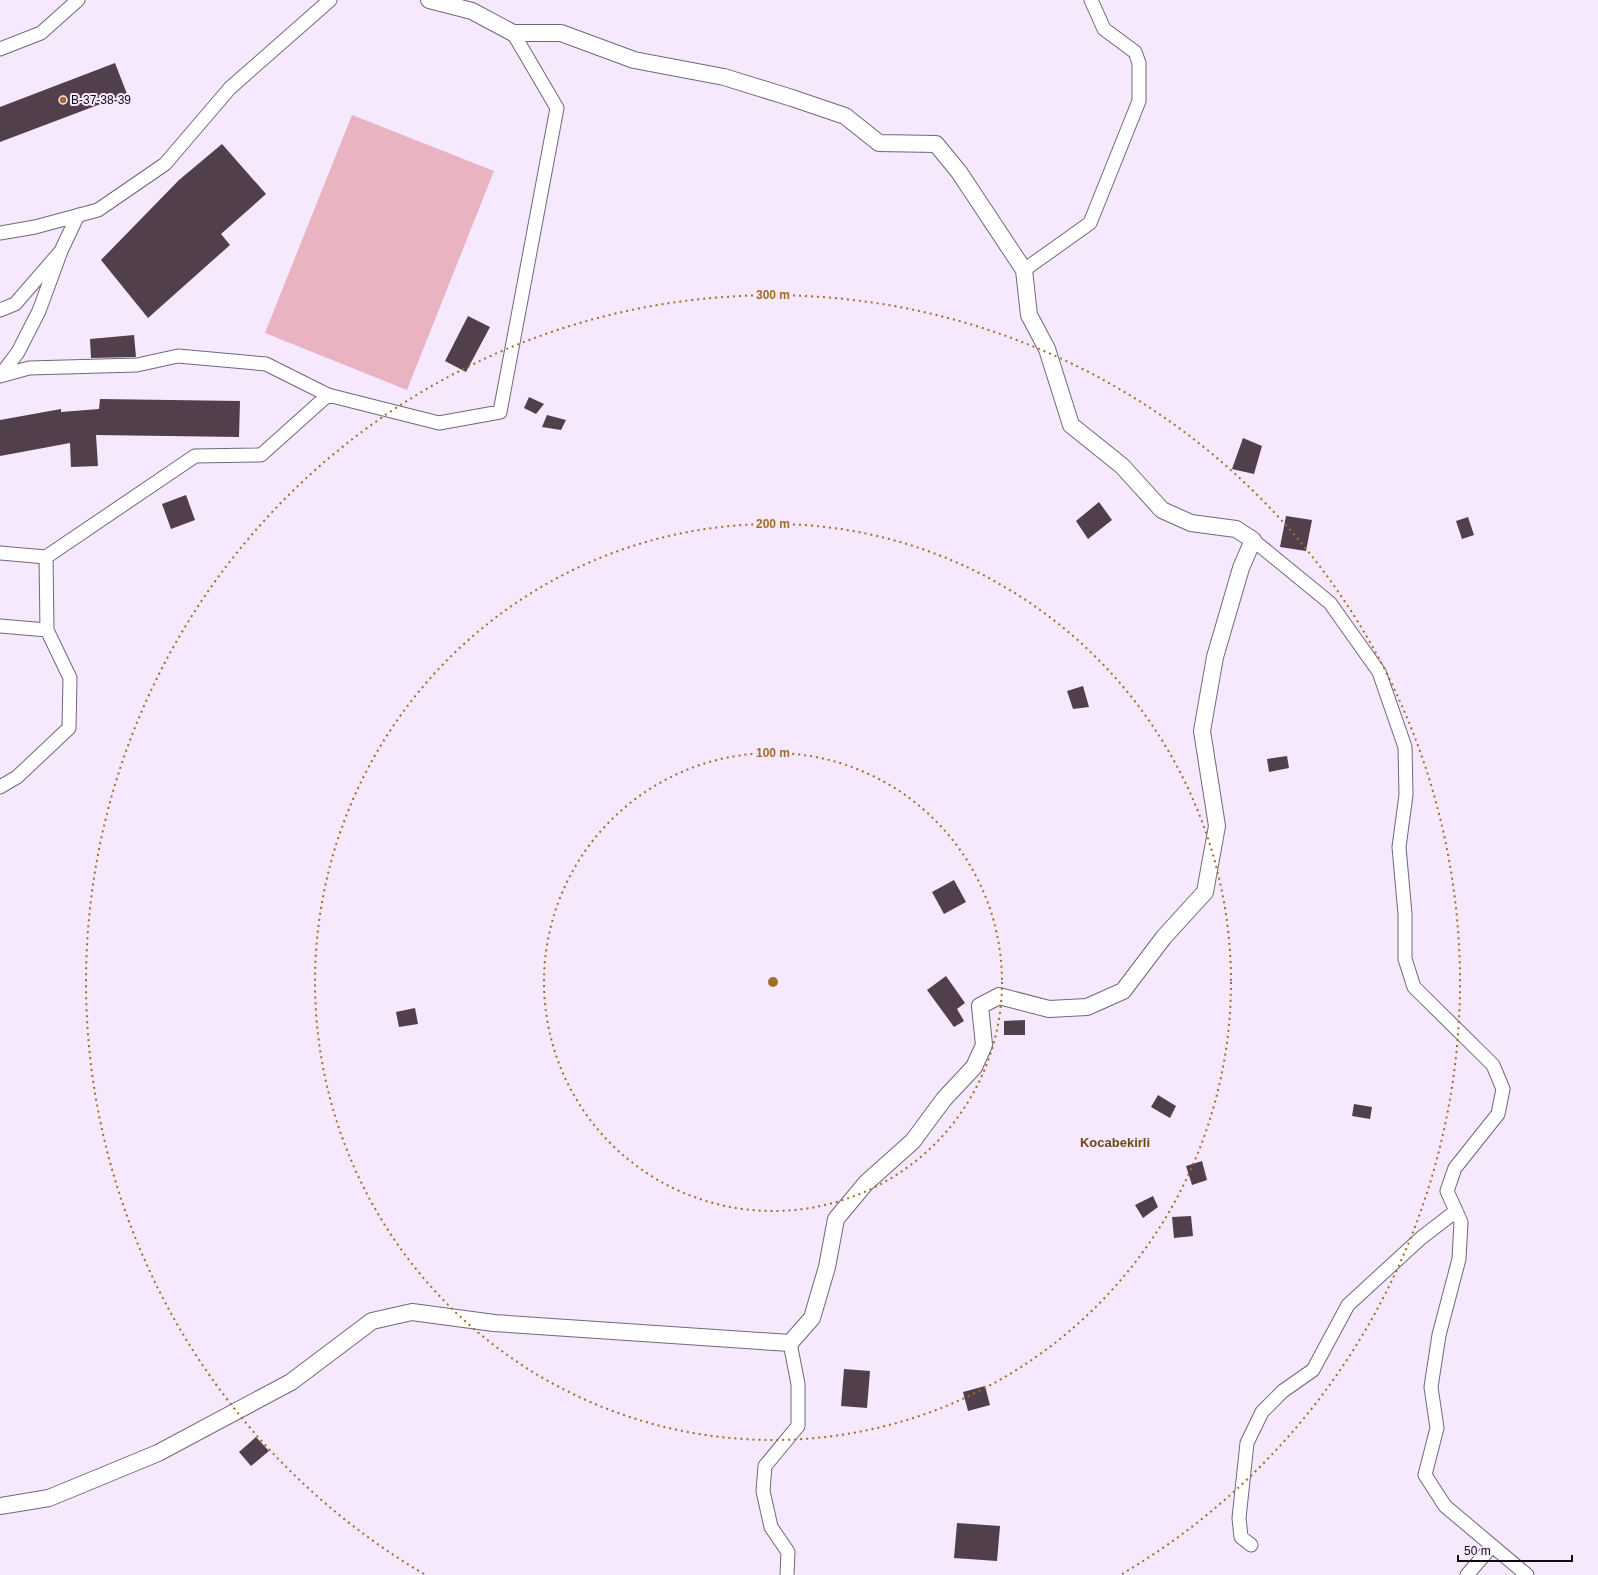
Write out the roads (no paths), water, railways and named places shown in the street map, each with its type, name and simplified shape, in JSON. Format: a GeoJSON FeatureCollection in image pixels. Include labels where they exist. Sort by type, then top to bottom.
{"type":"FeatureCollection","features":[{"type":"Feature","properties":{"kind":"street"},"geometry":{"type":"LineString","coordinates":[[0,49],[41,33],[78,0]]}},
{"type":"Feature","properties":{"kind":"street"},"geometry":{"type":"LineString","coordinates":[[0,233],[34,227],[98,210],[165,164],[230,88],[330,0]]}},
{"type":"Feature","properties":{"kind":"street"},"geometry":{"type":"LineString","coordinates":[[429,0],[472,11],[513,32],[561,33],[634,60],[724,77],[792,98],[845,116],[879,142],[936,144],[959,172],[1024,270],[1029,315],[1047,349],[1071,425],[1122,466],[1162,510],[1191,523],[1236,529],[1253,540],[1330,603],[1379,672],[1405,747],[1406,795],[1399,847],[1405,914],[1405,959],[1414,987],[1493,1065],[1503,1089],[1498,1114],[1455,1168],[1447,1191],[1461,1222],[1459,1259],[1439,1335],[1431,1386],[1437,1428],[1425,1475],[1445,1506],[1527,1575]]}},
{"type":"Feature","properties":{"kind":"street"},"geometry":{"type":"LineString","coordinates":[[1024,270],[1090,223],[1139,101],[1139,63],[1135,52],[1104,29],[1091,0]]}},
{"type":"Feature","properties":{"kind":"street"},"geometry":{"type":"LineString","coordinates":[[0,376],[29,368],[137,365],[178,356],[266,364],[328,395],[439,422],[500,412],[556,108],[513,32]]}},
{"type":"Feature","properties":{"kind":"street"},"geometry":{"type":"LineString","coordinates":[[0,376],[18,352],[39,311],[61,251],[78,215]]}},
{"type":"Feature","properties":{"kind":"street"},"geometry":{"type":"LineString","coordinates":[[0,310],[15,304],[61,251]]}},
{"type":"Feature","properties":{"kind":"street"},"geometry":{"type":"LineString","coordinates":[[0,553],[46,557],[195,456],[261,455],[328,395]]}},
{"type":"Feature","properties":{"kind":"street"},"geometry":{"type":"LineString","coordinates":[[790,1343],[812,1318],[827,1267],[836,1219],[866,1183],[913,1141],[944,1099],[974,1067],[984,1045],[980,1006],[999,996],[1050,1009],[1087,1007],[1123,991],[1164,938],[1205,892],[1217,826],[1202,731],[1216,657],[1241,568],[1253,540]]}},
{"type":"Feature","properties":{"kind":"street"},"geometry":{"type":"LineString","coordinates":[[0,787],[17,777],[69,728],[70,678],[47,630],[46,557]]}},
{"type":"Feature","properties":{"kind":"street"},"geometry":{"type":"LineString","coordinates":[[0,626],[47,630]]}},
{"type":"Feature","properties":{"kind":"street"},"geometry":{"type":"LineString","coordinates":[[1251,1545],[1241,1537],[1239,1518],[1247,1443],[1262,1412],[1283,1391],[1313,1370],[1348,1305],[1421,1238],[1456,1211]]}},
{"type":"Feature","properties":{"kind":"street"},"geometry":{"type":"LineString","coordinates":[[0,1506],[49,1498],[158,1453],[291,1382],[372,1321],[412,1312],[494,1323],[790,1343]]}},
{"type":"Feature","properties":{"kind":"street"},"geometry":{"type":"LineString","coordinates":[[787,1575],[788,1552],[770,1527],[763,1491],[765,1466],[798,1426],[798,1384],[790,1343]]}},
{"type":"Feature","properties":{"kind":"street"},"geometry":{"type":"LineString","coordinates":[[1467,1575],[1492,1546]]}},
{"type":"Feature","properties":{"kind":"place","name":"B-37-38-39"},"geometry":{"type":"Point","coordinates":[63,100]}},
{"type":"Feature","properties":{"kind":"district","name":"Kocabekirli"},"geometry":{"type":"Point","coordinates":[1115,1142]}}]}
